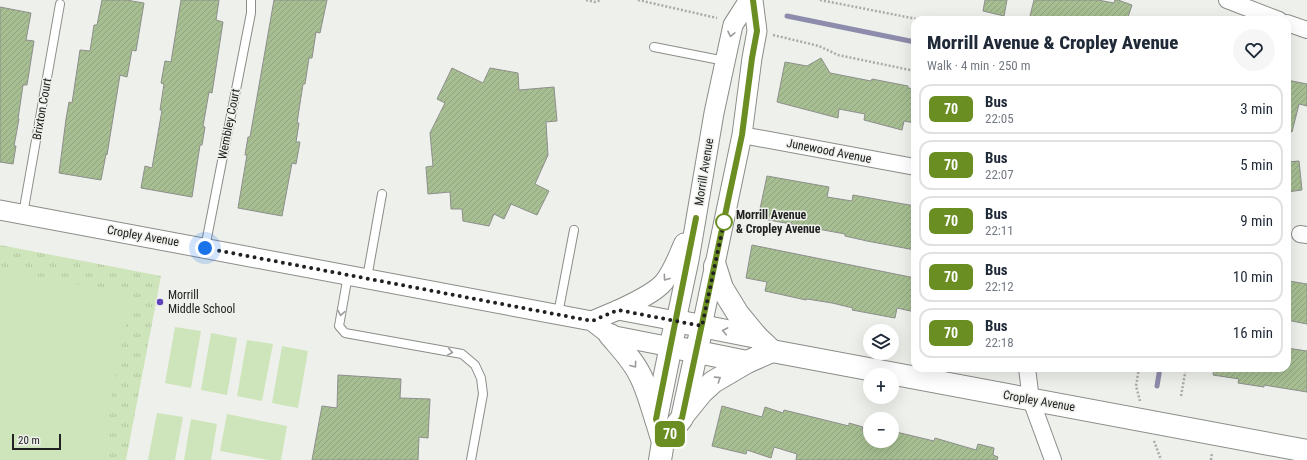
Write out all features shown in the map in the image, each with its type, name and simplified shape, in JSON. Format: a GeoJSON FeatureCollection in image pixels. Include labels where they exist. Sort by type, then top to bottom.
{"type":"FeatureCollection","features":[{"type":"Feature","properties":{"kind":"main road"},"geometry":{"type":"LineString","coordinates":[[682,418],[702,392],[713,382],[747,362],[764,344],[738,314],[722,288],[715,266]]}},
{"type":"Feature","properties":{"kind":"main road","name":"Cropley Avenue"},"geometry":{"type":"LineString","coordinates":[[676,321],[702,326],[764,344],[1031,400],[1307,451]]}},
{"type":"Feature","properties":{"kind":"main road","name":"Morrill Avenue"},"geometry":{"type":"LineString","coordinates":[[662,451],[656,419],[676,321]]}},
{"type":"Feature","properties":{"kind":"main road","name":"Morrill Avenue"},"geometry":{"type":"LineString","coordinates":[[662,451],[682,418],[702,326]]}},
{"type":"Feature","properties":{"kind":"main road"},"geometry":{"type":"LineString","coordinates":[[610,335],[639,373],[645,385],[656,419]]}},
{"type":"Feature","properties":{"kind":"main road","name":"Cropley Avenue"},"geometry":{"type":"LineString","coordinates":[[671,347],[747,362]]}},
{"type":"Feature","properties":{"kind":"street","name":"Morrill Avenue"},"geometry":{"type":"LineString","coordinates":[[676,321],[714,113],[733,24],[750,0]]}},
{"type":"Feature","properties":{"kind":"street","name":"Morrill Avenue"},"geometry":{"type":"LineString","coordinates":[[702,326],[742,135],[757,31],[753,0]]}},
{"type":"Feature","properties":{"kind":"street"},"geometry":{"type":"LineString","coordinates":[[1227,0],[1269,16]]}},
{"type":"Feature","properties":{"kind":"street"},"geometry":{"type":"LineString","coordinates":[[1291,24],[1307,30]]}},
{"type":"Feature","properties":{"kind":"street","name":"Junewood Avenue"},"geometry":{"type":"LineString","coordinates":[[742,135],[911,166]]}},
{"type":"Feature","properties":{"kind":"street","name":"Cropley Avenue"},"geometry":{"type":"LineString","coordinates":[[0,210],[558,314],[592,321],[610,335],[671,347]]}},
{"type":"Feature","properties":{"kind":"street"},"geometry":{"type":"LineString","coordinates":[[592,321],[636,301],[663,284],[671,272],[696,218]]}},
{"type":"Feature","properties":{"kind":"street","name":"Cropley Avenue"},"geometry":{"type":"LineString","coordinates":[[618,310],[676,321]]}},
{"type":"Feature","properties":{"kind":"street"},"geometry":{"type":"LineString","coordinates":[[1028,372],[1031,400],[1053,460]]}},
{"type":"Feature","properties":{"kind":"lane","name":"Wembley Court"},"geometry":{"type":"LineString","coordinates":[[205,248],[251,13],[251,0]]}},
{"type":"Feature","properties":{"kind":"lane","name":"Brixton Court"},"geometry":{"type":"LineString","coordinates":[[23,214],[60,4]]}},
{"type":"Feature","properties":{"kind":"lane"},"geometry":{"type":"LineString","coordinates":[[654,47],[725,61]]}},
{"type":"Feature","properties":{"kind":"lane"},"geometry":{"type":"LineString","coordinates":[[382,194],[358,276],[339,326],[345,334],[462,354],[476,365],[481,378],[483,394],[471,460]]}},
{"type":"Feature","properties":{"kind":"lane"},"geometry":{"type":"LineString","coordinates":[[558,314],[574,230]]}},
{"type":"Feature","properties":{"kind":"path"},"geometry":{"type":"LineString","coordinates":[[586,0],[595,2],[601,0]]}},
{"type":"Feature","properties":{"kind":"path"},"geometry":{"type":"LineString","coordinates":[[638,0],[720,18],[733,24]]}},
{"type":"Feature","properties":{"kind":"path"},"geometry":{"type":"LineString","coordinates":[[820,0],[911,18]]}},
{"type":"Feature","properties":{"kind":"path"},"geometry":{"type":"LineString","coordinates":[[757,31],[819,46],[838,55],[911,70]]}},
{"type":"Feature","properties":{"kind":"path"},"geometry":{"type":"LineString","coordinates":[[1181,396],[1185,372]]}},
{"type":"Feature","properties":{"kind":"green space"},"geometry":{"type":"Polygon","coordinates":[[[0,245],[161,276],[126,460],[0,460],[0,245]]]}},
{"type":"Feature","properties":{"kind":"green space"},"geometry":{"type":"Polygon","coordinates":[[[0,269],[122,293],[130,304],[107,417],[112,419],[104,460],[0,460],[0,269]]]}},
{"type":"Feature","properties":{"kind":"green space"},"geometry":{"type":"Polygon","coordinates":[[[175,327],[201,331],[191,388],[165,383],[175,327]]]}},
{"type":"Feature","properties":{"kind":"green space"},"geometry":{"type":"Polygon","coordinates":[[[211,333],[237,338],[227,395],[201,390],[211,333]]]}},
{"type":"Feature","properties":{"kind":"green space"},"geometry":{"type":"Polygon","coordinates":[[[247,340],[273,344],[262,401],[237,396],[247,340]]]}},
{"type":"Feature","properties":{"kind":"green space"},"geometry":{"type":"Polygon","coordinates":[[[282,346],[308,351],[298,408],[272,403],[282,346]]]}},
{"type":"Feature","properties":{"kind":"green space"},"geometry":{"type":"Polygon","coordinates":[[[157,413],[183,417],[175,460],[148,460],[157,413]]]}},
{"type":"Feature","properties":{"kind":"green space"},"geometry":{"type":"Polygon","coordinates":[[[227,414],[287,426],[281,460],[269,460],[220,451],[227,414]]]}},
{"type":"Feature","properties":{"kind":"green space"},"geometry":{"type":"Polygon","coordinates":[[[191,419],[217,424],[211,460],[184,460],[191,419]]]}},
{"type":"Feature","properties":{"kind":"building"},"geometry":{"type":"Polygon","coordinates":[[[102,0],[126,0],[144,3],[136,51],[132,50],[127,77],[120,75],[107,155],[106,154],[101,180],[59,173],[66,119],[69,102],[72,103],[80,50],[90,51],[94,25],[97,25],[102,0]]]}},
{"type":"Feature","properties":{"kind":"building"},"geometry":{"type":"Polygon","coordinates":[[[181,0],[219,0],[216,20],[223,22],[212,93],[209,92],[203,126],[205,127],[202,145],[200,145],[192,197],[141,188],[145,166],[152,168],[162,110],[160,110],[164,84],[161,83],[165,61],[171,62],[181,0]]]}},
{"type":"Feature","properties":{"kind":"building"},"geometry":{"type":"Polygon","coordinates":[[[274,0],[327,0],[320,33],[316,32],[312,58],[309,58],[305,84],[303,84],[297,123],[299,123],[296,142],[300,142],[296,164],[292,163],[282,216],[238,208],[247,155],[245,155],[248,137],[250,137],[274,0]]]}},
{"type":"Feature","properties":{"kind":"building"},"geometry":{"type":"Polygon","coordinates":[[[985,0],[1007,0],[1004,16],[983,11],[985,0]]]}},
{"type":"Feature","properties":{"kind":"building"},"geometry":{"type":"Polygon","coordinates":[[[1034,0],[1098,0],[1114,3],[1115,0],[1118,0],[1132,5],[1128,16],[1030,16],[1034,0]]]}},
{"type":"Feature","properties":{"kind":"building"},"geometry":{"type":"Polygon","coordinates":[[[0,7],[31,13],[26,40],[34,41],[27,85],[23,85],[14,146],[16,146],[13,164],[0,162],[0,7]]]}},
{"type":"Feature","properties":{"kind":"building"},"geometry":{"type":"Polygon","coordinates":[[[821,58],[830,73],[908,86],[908,88],[911,88],[911,122],[904,121],[902,130],[864,120],[865,114],[839,109],[838,118],[777,102],[785,62],[807,66],[821,58]]]}},
{"type":"Feature","properties":{"kind":"building"},"geometry":{"type":"Polygon","coordinates":[[[452,68],[483,83],[490,68],[518,73],[519,90],[554,87],[557,121],[546,122],[548,155],[535,184],[549,191],[537,215],[511,204],[504,219],[494,214],[489,226],[463,221],[462,209],[451,209],[450,192],[428,194],[426,167],[433,166],[430,133],[445,103],[437,99],[452,68]]]}},
{"type":"Feature","properties":{"kind":"building"},"geometry":{"type":"Polygon","coordinates":[[[1291,81],[1307,84],[1307,106],[1299,104],[1292,132],[1291,81]]]}},
{"type":"Feature","properties":{"kind":"building"},"geometry":{"type":"Polygon","coordinates":[[[1299,161],[1302,190],[1291,191],[1291,162],[1299,161]]]}},
{"type":"Feature","properties":{"kind":"building"},"geometry":{"type":"Polygon","coordinates":[[[767,176],[829,187],[827,197],[852,201],[853,195],[911,205],[911,249],[845,236],[845,234],[758,218],[767,176]]]}},
{"type":"Feature","properties":{"kind":"building"},"geometry":{"type":"Polygon","coordinates":[[[752,245],[911,277],[911,311],[897,308],[895,318],[852,310],[853,308],[832,303],[806,300],[765,291],[767,282],[746,278],[752,245]]]}},
{"type":"Feature","properties":{"kind":"building"},"geometry":{"type":"Polygon","coordinates":[[[1291,281],[1307,284],[1307,324],[1291,321],[1291,281]]]}},
{"type":"Feature","properties":{"kind":"building"},"geometry":{"type":"Polygon","coordinates":[[[1291,349],[1307,351],[1307,392],[1264,385],[1264,387],[1238,383],[1239,379],[1213,375],[1213,372],[1291,372],[1291,349]]]}},
{"type":"Feature","properties":{"kind":"building"},"geometry":{"type":"Polygon","coordinates":[[[338,375],[401,379],[400,398],[430,399],[428,438],[419,437],[418,460],[312,460],[322,406],[337,408],[338,375]]]}},
{"type":"Feature","properties":{"kind":"building"},"geometry":{"type":"Polygon","coordinates":[[[722,406],[762,417],[765,407],[783,413],[784,410],[849,426],[849,423],[863,427],[863,448],[899,448],[899,433],[934,441],[935,438],[976,450],[978,444],[994,448],[993,455],[998,457],[997,460],[796,460],[797,454],[774,447],[771,458],[747,450],[746,454],[712,446],[722,406]]]}},
{"type":"Feature","properties":{"kind":"waterway"},"geometry":{"type":"LineString","coordinates":[[787,16],[911,41]]}},
{"type":"Feature","properties":{"kind":"waterway"},"geometry":{"type":"LineString","coordinates":[[1157,386],[1159,372]]}},
{"type":"Feature","properties":{"kind":"bus line","name":"70"},"geometry":{"type":"LineString","coordinates":[[696,218],[689,260],[656,419],[663,442],[682,418],[742,135],[757,31],[753,0]]}},
{"type":"Feature","properties":{"kind":"place","name":"Morrill Avenue & Cropley Avenue"},"geometry":{"type":"Point","coordinates":[724,222]}},
{"type":"Feature","properties":{"kind":"place","name":"Morrill Middle School"},"geometry":{"type":"Point","coordinates":[160,302]}},
{"type":"Feature","properties":{"kind":"route"},"geometry":{"type":"LineString","coordinates":[[205,248],[592,321],[618,310],[702,326],[724,222]]}}]}
